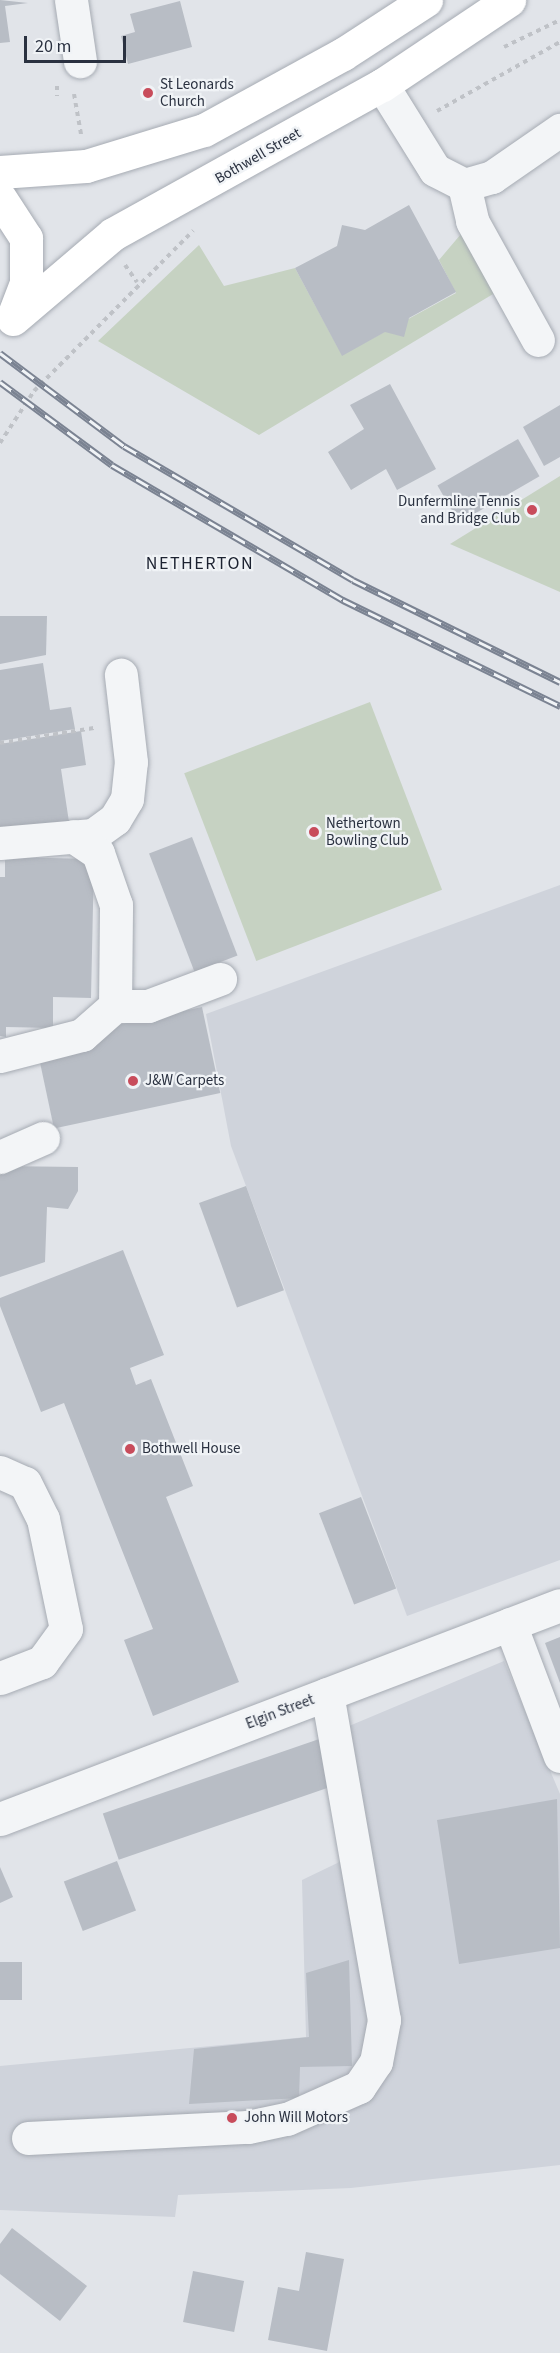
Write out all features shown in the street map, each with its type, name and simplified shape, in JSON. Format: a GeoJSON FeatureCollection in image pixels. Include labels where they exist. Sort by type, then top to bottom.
{"type":"FeatureCollection","features":[{"type":"Feature","properties":{"kind":"main road"},"geometry":{"type":"LineString","coordinates":[[0,172],[86,166],[204,130],[343,54],[426,0]]}},
{"type":"Feature","properties":{"kind":"main road","name":"Bothwell Street"},"geometry":{"type":"LineString","coordinates":[[6,328],[113,234],[382,85],[509,0]]}},
{"type":"Feature","properties":{"kind":"main road"},"geometry":{"type":"LineString","coordinates":[[0,198],[21,225],[28,252],[26,283],[6,328]]}},
{"type":"Feature","properties":{"kind":"street"},"geometry":{"type":"LineString","coordinates":[[71,0],[80,61]]}},
{"type":"Feature","properties":{"kind":"street"},"geometry":{"type":"LineString","coordinates":[[382,85],[435,170],[464,185],[492,177],[560,130]]}},
{"type":"Feature","properties":{"kind":"street"},"geometry":{"type":"LineString","coordinates":[[464,185],[472,221],[538,340]]}},
{"type":"Feature","properties":{"kind":"street"},"geometry":{"type":"LineString","coordinates":[[0,843],[93,835],[115,819],[127,799],[131,762],[121,675]]}},
{"type":"Feature","properties":{"kind":"street"},"geometry":{"type":"LineString","coordinates":[[72,837],[98,853],[116,905],[115,1006]]}},
{"type":"Feature","properties":{"kind":"street"},"geometry":{"type":"LineString","coordinates":[[0,1056],[82,1035],[115,1006],[148,1006],[220,979]]}},
{"type":"Feature","properties":{"kind":"street"},"geometry":{"type":"LineString","coordinates":[[0,1157],[43,1138]]}},
{"type":"Feature","properties":{"kind":"street"},"geometry":{"type":"LineString","coordinates":[[0,1472],[25,1483],[44,1519],[66,1629],[42,1662],[0,1678]]}},
{"type":"Feature","properties":{"kind":"street","name":"Elgin Street"},"geometry":{"type":"LineString","coordinates":[[0,1820],[560,1605]]}},
{"type":"Feature","properties":{"kind":"street"},"geometry":{"type":"LineString","coordinates":[[510,1624],[560,1756]]}},
{"type":"Feature","properties":{"kind":"street"},"geometry":{"type":"LineString","coordinates":[[28,2138],[248,2127],[287,2119],[359,2087],[376,2062],[384,2020],[327,1694]]}},
{"type":"Feature","properties":{"kind":"path"},"geometry":{"type":"LineString","coordinates":[[407,128],[560,42]]}},
{"type":"Feature","properties":{"kind":"path"},"geometry":{"type":"LineString","coordinates":[[0,443],[34,391],[137,282],[203,223]]}},
{"type":"Feature","properties":{"kind":"path"},"geometry":{"type":"LineString","coordinates":[[0,742],[127,722]]}},
{"type":"Feature","properties":{"kind":"shaded area"},"geometry":{"type":"Polygon","coordinates":[[[560,885],[560,1560],[407,1616],[231,1146],[206,1014],[560,885]]]}},
{"type":"Feature","properties":{"kind":"shaded area"},"geometry":{"type":"Polygon","coordinates":[[[504,1661],[560,1794],[560,2165],[351,2188],[178,2195],[175,2217],[0,2210],[0,2066],[306,2037],[302,1880],[354,1855],[330,1734],[504,1661]]]}},
{"type":"Feature","properties":{"kind":"green space"},"geometry":{"type":"Polygon","coordinates":[[[472,221],[508,285],[259,435],[98,341],[199,245],[224,286],[295,268],[342,355],[456,293],[439,260],[472,221]]]}},
{"type":"Feature","properties":{"kind":"green space","name":"Dunfermline Tennis and Bridge Club"},"geometry":{"type":"Polygon","coordinates":[[[560,476],[560,592],[450,544],[560,476]]]}},
{"type":"Feature","properties":{"kind":"green space","name":"Nethertown Bowling Club"},"geometry":{"type":"Polygon","coordinates":[[[370,702],[442,890],[256,961],[184,773],[370,702]]]}},
{"type":"Feature","properties":{"kind":"building"},"geometry":{"type":"Polygon","coordinates":[[[0,0],[28,3],[5,6],[10,42],[0,43],[0,0]]]}},
{"type":"Feature","properties":{"kind":"building"},"geometry":{"type":"Polygon","coordinates":[[[180,1],[192,47],[128,64],[121,36],[135,32],[130,14],[180,1]]]}},
{"type":"Feature","properties":{"kind":"building"},"geometry":{"type":"Polygon","coordinates":[[[409,205],[456,292],[409,318],[404,337],[385,332],[342,356],[295,268],[337,246],[342,225],[365,230],[409,205]]]}},
{"type":"Feature","properties":{"kind":"building"},"geometry":{"type":"Polygon","coordinates":[[[390,384],[436,469],[397,490],[386,469],[351,490],[328,452],[364,429],[350,405],[390,384]]]}},
{"type":"Feature","properties":{"kind":"building"},"geometry":{"type":"Polygon","coordinates":[[[560,405],[560,457],[544,466],[523,427],[560,405]]]}},
{"type":"Feature","properties":{"kind":"building"},"geometry":{"type":"Polygon","coordinates":[[[518,439],[540,476],[459,523],[437,485],[518,439]]]}},
{"type":"Feature","properties":{"kind":"building"},"geometry":{"type":"Polygon","coordinates":[[[0,616],[47,616],[46,655],[0,664],[0,616]]]}},
{"type":"Feature","properties":{"kind":"building"},"geometry":{"type":"Polygon","coordinates":[[[43,663],[50,710],[71,707],[75,729],[0,741],[0,670],[43,663]]]}},
{"type":"Feature","properties":{"kind":"building"},"geometry":{"type":"Polygon","coordinates":[[[81,731],[86,765],[61,769],[69,822],[0,833],[0,744],[81,731]]]}},
{"type":"Feature","properties":{"kind":"building"},"geometry":{"type":"Polygon","coordinates":[[[192,837],[238,956],[195,972],[149,853],[192,837]]]}},
{"type":"Feature","properties":{"kind":"building"},"geometry":{"type":"Polygon","coordinates":[[[5,857],[94,859],[91,998],[53,997],[53,1028],[6,1027],[6,1037],[0,1036],[0,877],[5,877],[5,857]]]}},
{"type":"Feature","properties":{"kind":"building","name":"J&W Carpets"},"geometry":{"type":"Polygon","coordinates":[[[202,1007],[220,1093],[54,1128],[36,1042],[202,1007]]]}},
{"type":"Feature","properties":{"kind":"building"},"geometry":{"type":"Polygon","coordinates":[[[0,1166],[78,1167],[78,1191],[68,1209],[47,1207],[45,1262],[0,1277],[0,1166]]]}},
{"type":"Feature","properties":{"kind":"building"},"geometry":{"type":"Polygon","coordinates":[[[246,1186],[284,1290],[237,1307],[199,1203],[246,1186]]]}},
{"type":"Feature","properties":{"kind":"building","name":"Bothwell House"},"geometry":{"type":"Polygon","coordinates":[[[123,1250],[164,1355],[130,1368],[136,1385],[151,1379],[193,1486],[166,1497],[239,1682],[153,1716],[124,1640],[153,1629],[64,1403],[41,1412],[0,1306],[0,1298],[123,1250]]]}},
{"type":"Feature","properties":{"kind":"building"},"geometry":{"type":"Polygon","coordinates":[[[361,1497],[396,1588],[354,1605],[319,1513],[361,1497]]]}},
{"type":"Feature","properties":{"kind":"building"},"geometry":{"type":"Polygon","coordinates":[[[560,1637],[560,1683],[545,1643],[560,1637]]]}},
{"type":"Feature","properties":{"kind":"building"},"geometry":{"type":"Polygon","coordinates":[[[325,1737],[341,1783],[119,1860],[103,1814],[325,1737]]]}},
{"type":"Feature","properties":{"kind":"building"},"geometry":{"type":"Polygon","coordinates":[[[557,1799],[560,1948],[459,1964],[437,1820],[557,1799]]]}},
{"type":"Feature","properties":{"kind":"building"},"geometry":{"type":"Polygon","coordinates":[[[117,1861],[136,1910],[83,1931],[64,1881],[117,1861]]]}},
{"type":"Feature","properties":{"kind":"building"},"geometry":{"type":"Polygon","coordinates":[[[0,1867],[13,1897],[0,1903],[0,1867]]]}},
{"type":"Feature","properties":{"kind":"building"},"geometry":{"type":"Polygon","coordinates":[[[349,1960],[352,2066],[300,2067],[299,2098],[189,2104],[194,2049],[309,2037],[306,1973],[349,1960]]]}},
{"type":"Feature","properties":{"kind":"building"},"geometry":{"type":"Polygon","coordinates":[[[0,1962],[22,1962],[22,2000],[0,2000],[0,1962]]]}},
{"type":"Feature","properties":{"kind":"building"},"geometry":{"type":"Polygon","coordinates":[[[12,2228],[87,2286],[60,2321],[0,2274],[0,2244],[12,2228]]]}},
{"type":"Feature","properties":{"kind":"building"},"geometry":{"type":"Polygon","coordinates":[[[306,2252],[344,2259],[327,2351],[268,2340],[278,2287],[299,2291],[306,2252]]]}},
{"type":"Feature","properties":{"kind":"building"},"geometry":{"type":"Polygon","coordinates":[[[193,2271],[244,2281],[234,2332],[183,2322],[193,2271]]]}},
{"type":"Feature","properties":{"kind":"railway"},"geometry":{"type":"LineString","coordinates":[[0,353],[124,446],[353,580],[560,682]]}},
{"type":"Feature","properties":{"kind":"railway"},"geometry":{"type":"LineString","coordinates":[[0,382],[112,465],[343,600],[560,706]]}},
{"type":"Feature","properties":{"kind":"place","name":"St Leonards Church"},"geometry":{"type":"Point","coordinates":[148,93]}},
{"type":"Feature","properties":{"kind":"place","name":"Dunfermline Tennis and Bridge Club"},"geometry":{"type":"Point","coordinates":[532,510]}},
{"type":"Feature","properties":{"kind":"place","name":"Nethertown Bowling Club"},"geometry":{"type":"Point","coordinates":[314,832]}},
{"type":"Feature","properties":{"kind":"place","name":"J&W Carpets"},"geometry":{"type":"Point","coordinates":[133,1081]}},
{"type":"Feature","properties":{"kind":"place","name":"Bothwell House"},"geometry":{"type":"Point","coordinates":[130,1449]}},
{"type":"Feature","properties":{"kind":"place","name":"John Will Motors"},"geometry":{"type":"Point","coordinates":[232,2118]}},
{"type":"Feature","properties":{"kind":"district","name":"NETHERTON"},"geometry":{"type":"Point","coordinates":[200,564]}}]}
